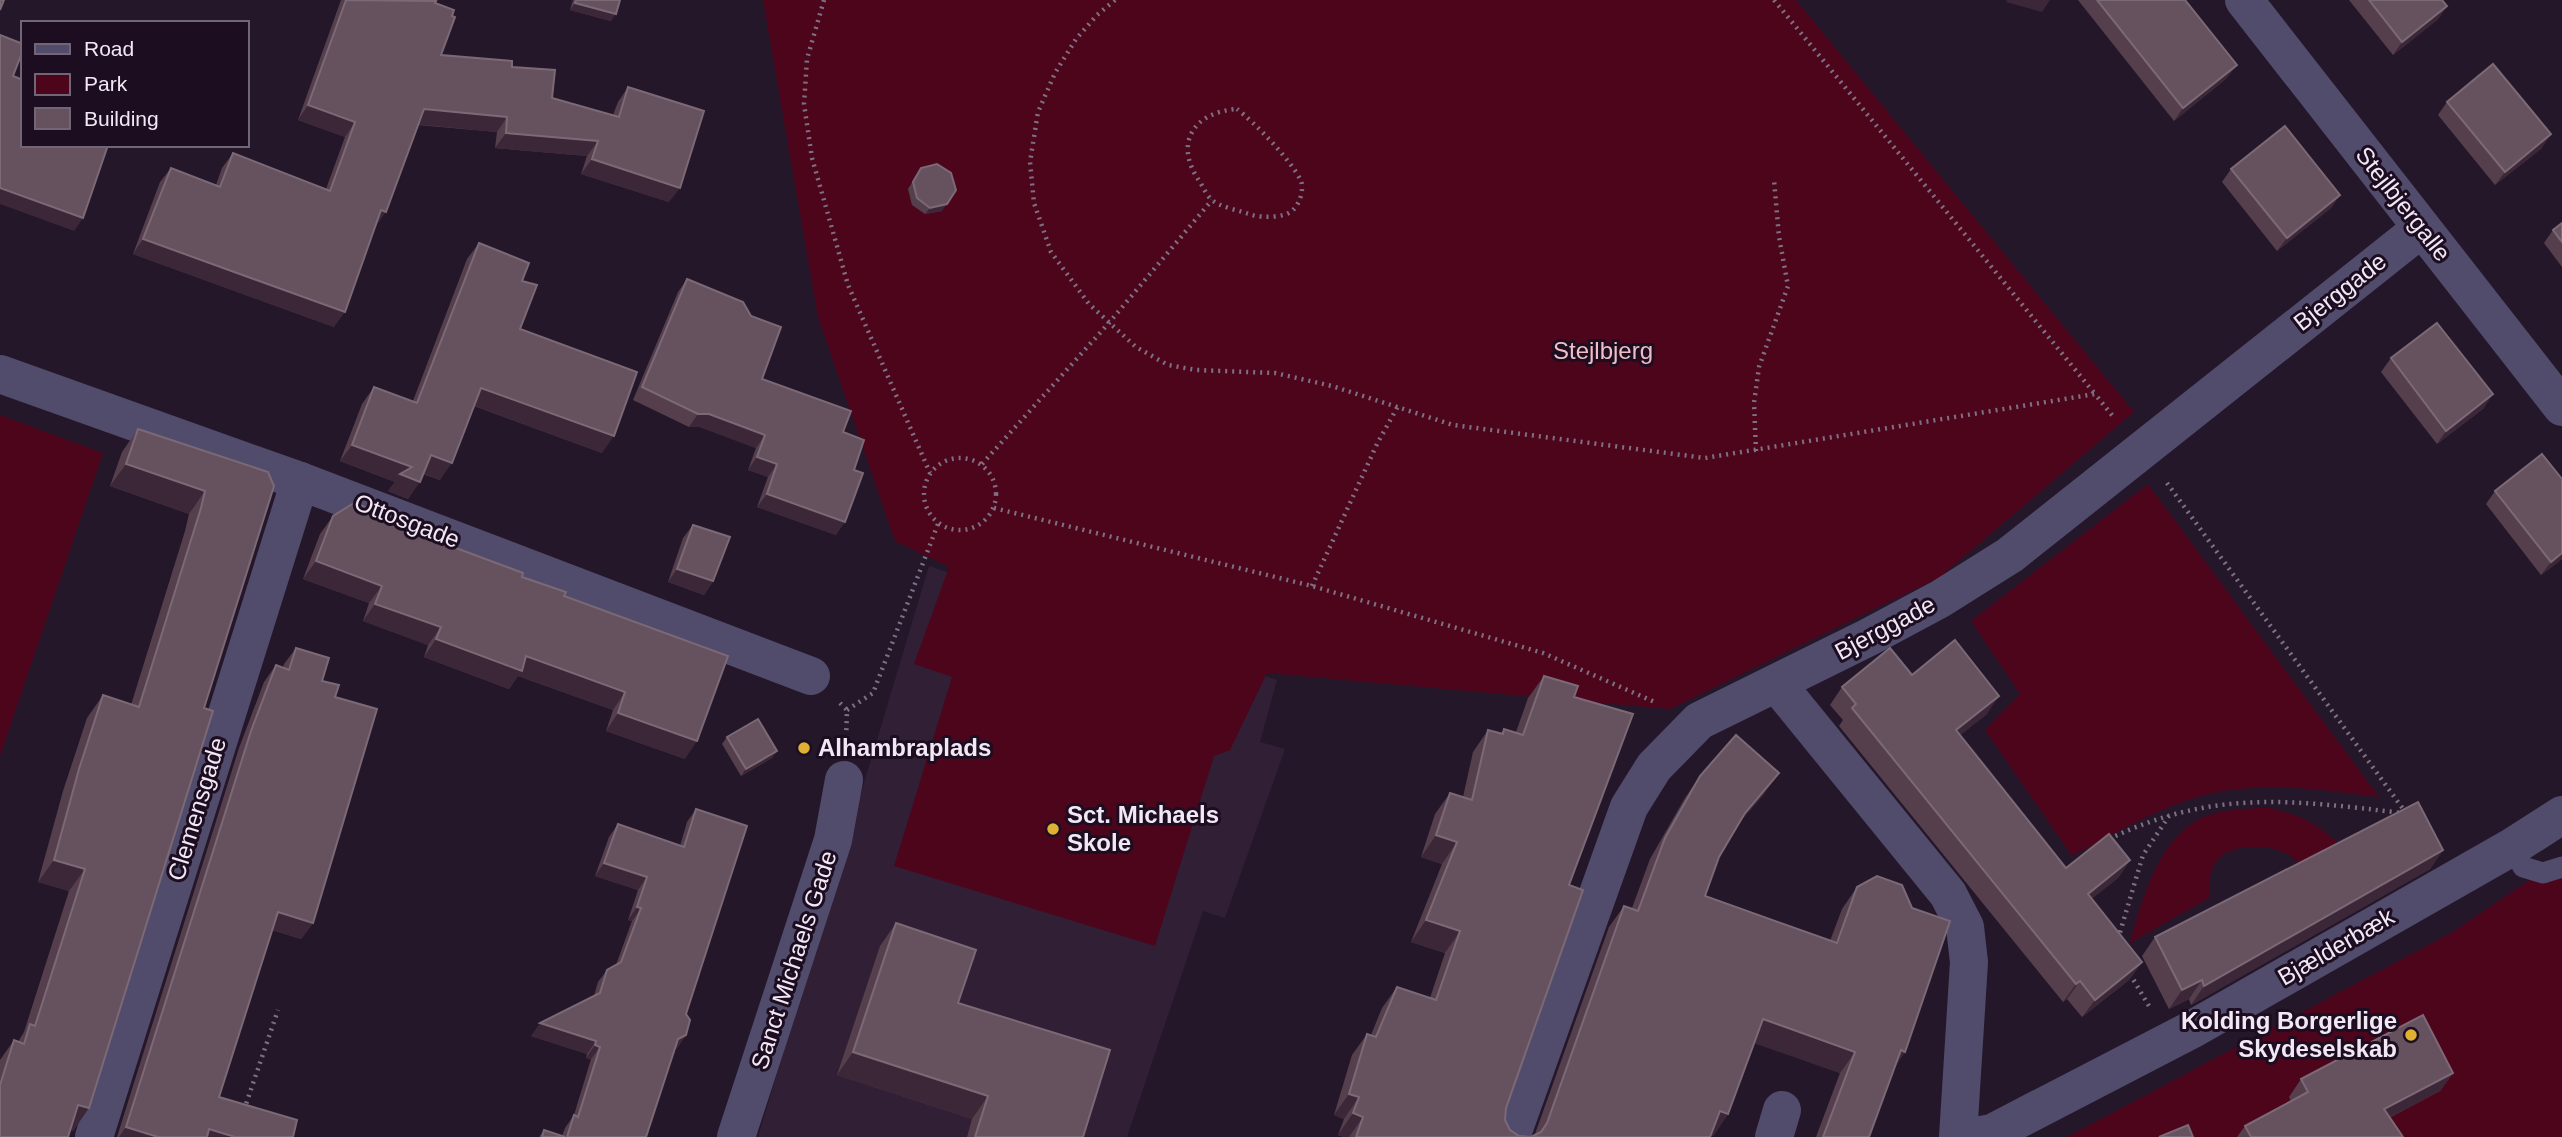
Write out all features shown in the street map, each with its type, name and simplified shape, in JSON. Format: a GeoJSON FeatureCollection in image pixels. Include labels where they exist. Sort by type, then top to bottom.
{"type":"FeatureCollection","features":[{"type":"Feature","properties":{"kind":"street","name":"Stejlbjergalle"},"geometry":{"type":"LineString","coordinates":[[2244,0],[2562,407]]}},
{"type":"Feature","properties":{"kind":"street","name":"Bjerggade"},"geometry":{"type":"LineString","coordinates":[[1511,1137],[1629,807],[1654,767],[1699,721],[1777,684],[1940,599],[2010,555],[2421,228]]}},
{"type":"Feature","properties":{"kind":"street","name":"Ottosgade"},"geometry":{"type":"LineString","coordinates":[[0,374],[300,481],[811,676]]}},
{"type":"Feature","properties":{"kind":"street","name":"Clemensgade"},"geometry":{"type":"LineString","coordinates":[[94,1137],[300,481]]}},
{"type":"Feature","properties":{"kind":"street"},"geometry":{"type":"LineString","coordinates":[[1777,684],[1948,894],[1965,927],[1969,961],[1958,1137]]}},
{"type":"Feature","properties":{"kind":"street","name":"Sanct Michaels Gade"},"geometry":{"type":"LineString","coordinates":[[736,1137],[833,840],[844,780]]}},
{"type":"Feature","properties":{"kind":"street","name":"Bjælderbæk"},"geometry":{"type":"LineString","coordinates":[[1971,1137],[1992,1133],[2171,1040],[2512,847],[2562,815]]}},
{"type":"Feature","properties":{"kind":"lane"},"geometry":{"type":"LineString","coordinates":[[2512,847],[2523,867],[2543,873],[2562,867]]}},
{"type":"Feature","properties":{"kind":"path"},"geometry":{"type":"LineString","coordinates":[[824,0],[806,70],[803,104],[813,158],[848,285],[930,473]]}},
{"type":"Feature","properties":{"kind":"path"},"geometry":{"type":"LineString","coordinates":[[1115,0],[1097,15],[1076,39],[1055,72],[1038,112],[1030,162],[1034,203],[1051,251],[1072,282],[1108,324],[1136,347],[1168,365],[1196,370],[1275,373],[1398,406],[1453,425],[1705,458],[2095,394]]}},
{"type":"Feature","properties":{"kind":"path"},"geometry":{"type":"LineString","coordinates":[[1774,0],[2140,449]]}},
{"type":"Feature","properties":{"kind":"path"},"geometry":{"type":"LineString","coordinates":[[1237,109],[1290,166],[1301,183],[1303,194],[1294,209],[1275,216],[1255,216],[1212,200],[1193,173],[1188,147],[1191,130],[1204,117],[1221,110],[1237,109]]}},
{"type":"Feature","properties":{"kind":"path"},"geometry":{"type":"LineString","coordinates":[[1756,451],[1754,402],[1759,367],[1788,286],[1779,237],[1774,180]]}},
{"type":"Feature","properties":{"kind":"path"},"geometry":{"type":"LineString","coordinates":[[982,464],[1108,324],[1212,200]]}},
{"type":"Feature","properties":{"kind":"path"},"geometry":{"type":"LineString","coordinates":[[1312,586],[1377,444],[1398,406]]}},
{"type":"Feature","properties":{"kind":"path"},"geometry":{"type":"LineString","coordinates":[[964,457],[982,464],[993,476],[997,492],[994,508],[985,521],[970,529],[954,530],[939,524],[927,509],[925,500],[924,491],[930,473],[944,460],[964,457]]}},
{"type":"Feature","properties":{"kind":"path"},"geometry":{"type":"LineString","coordinates":[[2182,503],[2414,825]]}},
{"type":"Feature","properties":{"kind":"path"},"geometry":{"type":"LineString","coordinates":[[994,508],[1312,586],[1543,653],[1699,721]]}},
{"type":"Feature","properties":{"kind":"path"},"geometry":{"type":"LineString","coordinates":[[847,738],[846,710],[873,693],[939,524]]}},
{"type":"Feature","properties":{"kind":"path"},"geometry":{"type":"LineString","coordinates":[[2099,844],[2144,823],[2260,800],[2406,814]]}},
{"type":"Feature","properties":{"kind":"path"},"geometry":{"type":"LineString","coordinates":[[2115,949],[2143,855],[2170,816]]}},
{"type":"Feature","properties":{"kind":"path"},"geometry":{"type":"LineString","coordinates":[[2129,972],[2171,1040]]}},
{"type":"Feature","properties":{"kind":"path"},"geometry":{"type":"LineString","coordinates":[[243,1112],[278,1010]]}},
{"type":"Feature","properties":{"kind":"shaded area","name":"Sct. Michaels Skole"},"geometry":{"type":"Polygon","coordinates":[[[929,566],[1277,680],[1260,742],[1285,749],[1225,918],[1203,911],[1127,1137],[758,1137],[929,566]]]}},
{"type":"Feature","properties":{"kind":"green space","name":"Stejlbjerg"},"geometry":{"type":"Polygon","coordinates":[[[763,0],[1796,0],[2134,412],[1940,577],[1670,709],[1267,673],[1230,750],[1214,756],[1155,946],[894,866],[952,677],[914,664],[949,567],[895,541],[818,317],[763,0]]]}},
{"type":"Feature","properties":{"kind":"green space"},"geometry":{"type":"Polygon","coordinates":[[[0,415],[103,453],[0,756],[0,415]]]}},
{"type":"Feature","properties":{"kind":"green space"},"geometry":{"type":"Polygon","coordinates":[[[2148,484],[2379,797],[2282,787],[2224,791],[2184,801],[2165,809],[2072,856],[1985,730],[2020,694],[1971,621],[2148,484]]]}},
{"type":"Feature","properties":{"kind":"green space"},"geometry":{"type":"Polygon","coordinates":[[[2267,807],[2306,820],[2324,831],[2340,846],[2301,867],[2282,851],[2262,847],[2231,850],[2214,865],[2209,898],[2130,943],[2156,867],[2179,834],[2194,822],[2212,814],[2267,807]]]}},
{"type":"Feature","properties":{"kind":"green space","name":"Kolding Borgerlige Skydeselskab"},"geometry":{"type":"Polygon","coordinates":[[[2562,858],[2562,1137],[2067,1137],[2451,933],[2562,858]]]}},
{"type":"Feature","properties":{"kind":"building"},"geometry":{"type":"Polygon","coordinates":[[[346,0],[436,1],[435,3],[454,10],[452,16],[455,17],[441,55],[512,61],[512,67],[555,70],[552,98],[619,117],[628,87],[704,111],[680,188],[592,159],[598,141],[506,133],[507,117],[424,109],[386,212],[381,210],[345,312],[143,239],[171,168],[220,187],[233,153],[330,191],[355,122],[308,105],[346,0]]]}},
{"type":"Feature","properties":{"kind":"building"},"geometry":{"type":"Polygon","coordinates":[[[576,0],[620,0],[616,14],[575,3],[576,0]]]}},
{"type":"Feature","properties":{"kind":"building"},"geometry":{"type":"Polygon","coordinates":[[[2097,0],[2185,0],[2237,65],[2183,108],[2097,0]]]}},
{"type":"Feature","properties":{"kind":"building"},"geometry":{"type":"Polygon","coordinates":[[[2369,0],[2442,0],[2447,6],[2402,42],[2369,0]]]}},
{"type":"Feature","properties":{"kind":"building"},"geometry":{"type":"Polygon","coordinates":[[[0,35],[21,43],[21,55],[13,76],[21,79],[21,147],[107,147],[83,218],[0,188],[0,35]]]}},
{"type":"Feature","properties":{"kind":"building"},"geometry":{"type":"Polygon","coordinates":[[[2493,64],[2551,134],[2505,172],[2447,102],[2493,64]]]}},
{"type":"Feature","properties":{"kind":"building"},"geometry":{"type":"Polygon","coordinates":[[[2285,126],[2340,195],[2287,238],[2231,169],[2285,126]]]}},
{"type":"Feature","properties":{"kind":"building"},"geometry":{"type":"Polygon","coordinates":[[[937,164],[951,173],[956,190],[947,204],[930,208],[917,198],[913,182],[921,168],[937,164]]]}},
{"type":"Feature","properties":{"kind":"building"},"geometry":{"type":"Polygon","coordinates":[[[2562,223],[2562,242],[2553,230],[2562,223]]]}},
{"type":"Feature","properties":{"kind":"building"},"geometry":{"type":"Polygon","coordinates":[[[479,243],[529,263],[522,281],[537,285],[520,329],[637,372],[614,436],[481,388],[452,463],[431,455],[420,482],[400,474],[412,467],[352,445],[374,387],[417,403],[479,243]]]}},
{"type":"Feature","properties":{"kind":"building"},"geometry":{"type":"Polygon","coordinates":[[[687,279],[743,302],[751,316],[781,327],[762,379],[851,411],[843,432],[864,440],[854,470],[863,473],[845,522],[767,494],[777,464],[757,457],[765,435],[709,414],[698,414],[642,387],[687,279]]]}},
{"type":"Feature","properties":{"kind":"building"},"geometry":{"type":"Polygon","coordinates":[[[2437,323],[2493,394],[2446,431],[2391,358],[2437,323]]]}},
{"type":"Feature","properties":{"kind":"building"},"geometry":{"type":"Polygon","coordinates":[[[138,429],[268,472],[274,486],[204,708],[213,711],[89,1108],[78,1105],[68,1137],[0,1137],[0,1085],[14,1040],[24,1044],[30,1024],[35,1026],[85,869],[54,860],[79,769],[103,695],[139,707],[205,491],[126,464],[138,429]]]}},
{"type":"Feature","properties":{"kind":"building"},"geometry":{"type":"Polygon","coordinates":[[[2542,454],[2562,479],[2562,553],[2551,562],[2495,491],[2542,454]]]}},
{"type":"Feature","properties":{"kind":"building"},"geometry":{"type":"Polygon","coordinates":[[[354,503],[405,522],[402,528],[566,592],[564,596],[728,656],[697,741],[618,713],[625,692],[526,656],[522,671],[436,639],[441,627],[375,604],[382,586],[316,561],[333,516],[354,503]]]}},
{"type":"Feature","properties":{"kind":"building"},"geometry":{"type":"Polygon","coordinates":[[[693,525],[730,537],[713,581],[677,569],[693,525]]]}},
{"type":"Feature","properties":{"kind":"building"},"geometry":{"type":"Polygon","coordinates":[[[1955,640],[1999,696],[1956,730],[2066,868],[2109,834],[2130,860],[2088,894],[2142,962],[2095,1000],[2080,981],[2076,984],[1852,708],[1856,704],[1842,687],[1890,648],[1912,675],[1955,640]]]}},
{"type":"Feature","properties":{"kind":"building"},"geometry":{"type":"Polygon","coordinates":[[[296,648],[329,658],[322,681],[339,685],[335,697],[377,709],[313,923],[278,912],[219,1097],[297,1120],[293,1137],[235,1137],[209,1129],[207,1137],[158,1137],[126,1127],[251,731],[276,665],[289,670],[296,648]]]}},
{"type":"Feature","properties":{"kind":"building"},"geometry":{"type":"Polygon","coordinates":[[[1544,676],[1578,686],[1574,697],[1633,714],[1569,885],[1583,890],[1506,1108],[1505,1120],[1510,1130],[1519,1136],[1531,1137],[1356,1137],[1363,1117],[1353,1113],[1359,1097],[1349,1094],[1367,1034],[1376,1037],[1397,987],[1436,1000],[1460,931],[1426,920],[1457,842],[1436,835],[1450,793],[1472,800],[1488,730],[1503,734],[1504,729],[1523,735],[1544,676]]]}},
{"type":"Feature","properties":{"kind":"building"},"geometry":{"type":"Polygon","coordinates":[[[758,719],[777,751],[746,769],[727,737],[758,719]]]}},
{"type":"Feature","properties":{"kind":"building"},"geometry":{"type":"Polygon","coordinates":[[[1736,735],[1779,773],[1745,813],[1719,857],[1705,896],[1837,943],[1857,887],[1877,876],[1902,885],[1912,908],[1950,921],[1905,1052],[1901,1050],[1869,1137],[1823,1137],[1855,1052],[1763,1019],[1728,1114],[1720,1111],[1710,1137],[1531,1137],[1541,1132],[1547,1123],[1624,906],[1638,911],[1665,838],[1700,776],[1736,735]]]}},
{"type":"Feature","properties":{"kind":"building"},"geometry":{"type":"Polygon","coordinates":[[[2418,802],[2443,850],[2204,986],[2202,980],[2182,990],[2155,937],[2418,802]]]}},
{"type":"Feature","properties":{"kind":"building"},"geometry":{"type":"Polygon","coordinates":[[[696,809],[747,826],[686,1014],[690,1020],[686,1035],[678,1039],[646,1137],[567,1137],[574,1115],[578,1117],[600,1047],[595,1045],[596,1041],[540,1023],[600,993],[607,970],[621,962],[641,908],[637,907],[647,877],[604,863],[618,824],[684,847],[696,809]]]}},
{"type":"Feature","properties":{"kind":"building"},"geometry":{"type":"Polygon","coordinates":[[[896,923],[976,950],[958,1003],[1110,1050],[1083,1137],[975,1137],[988,1096],[853,1052],[896,923]]]}},
{"type":"Feature","properties":{"kind":"building"},"geometry":{"type":"Polygon","coordinates":[[[2423,1015],[2453,1073],[2384,1109],[2403,1137],[2251,1137],[2245,1126],[2308,1092],[2301,1079],[2423,1015]]]}},
{"type":"Feature","properties":{"kind":"building"},"geometry":{"type":"Polygon","coordinates":[[[2188,1125],[2193,1137],[2159,1137],[2188,1125]]]}},
{"type":"Feature","properties":{"kind":"building"},"geometry":{"type":"Polygon","coordinates":[[[544,1130],[565,1137],[542,1137],[544,1130]]]}},
{"type":"Feature","properties":{"kind":"place","name":"Alhambraplads"},"geometry":{"type":"Point","coordinates":[804,748]}},
{"type":"Feature","properties":{"kind":"place","name":"Sct. Michaels Skole"},"geometry":{"type":"Point","coordinates":[1053,829]}},
{"type":"Feature","properties":{"kind":"place","name":"Kolding Borgerlige Skydeselskab"},"geometry":{"type":"Point","coordinates":[2411,1035]}}]}
